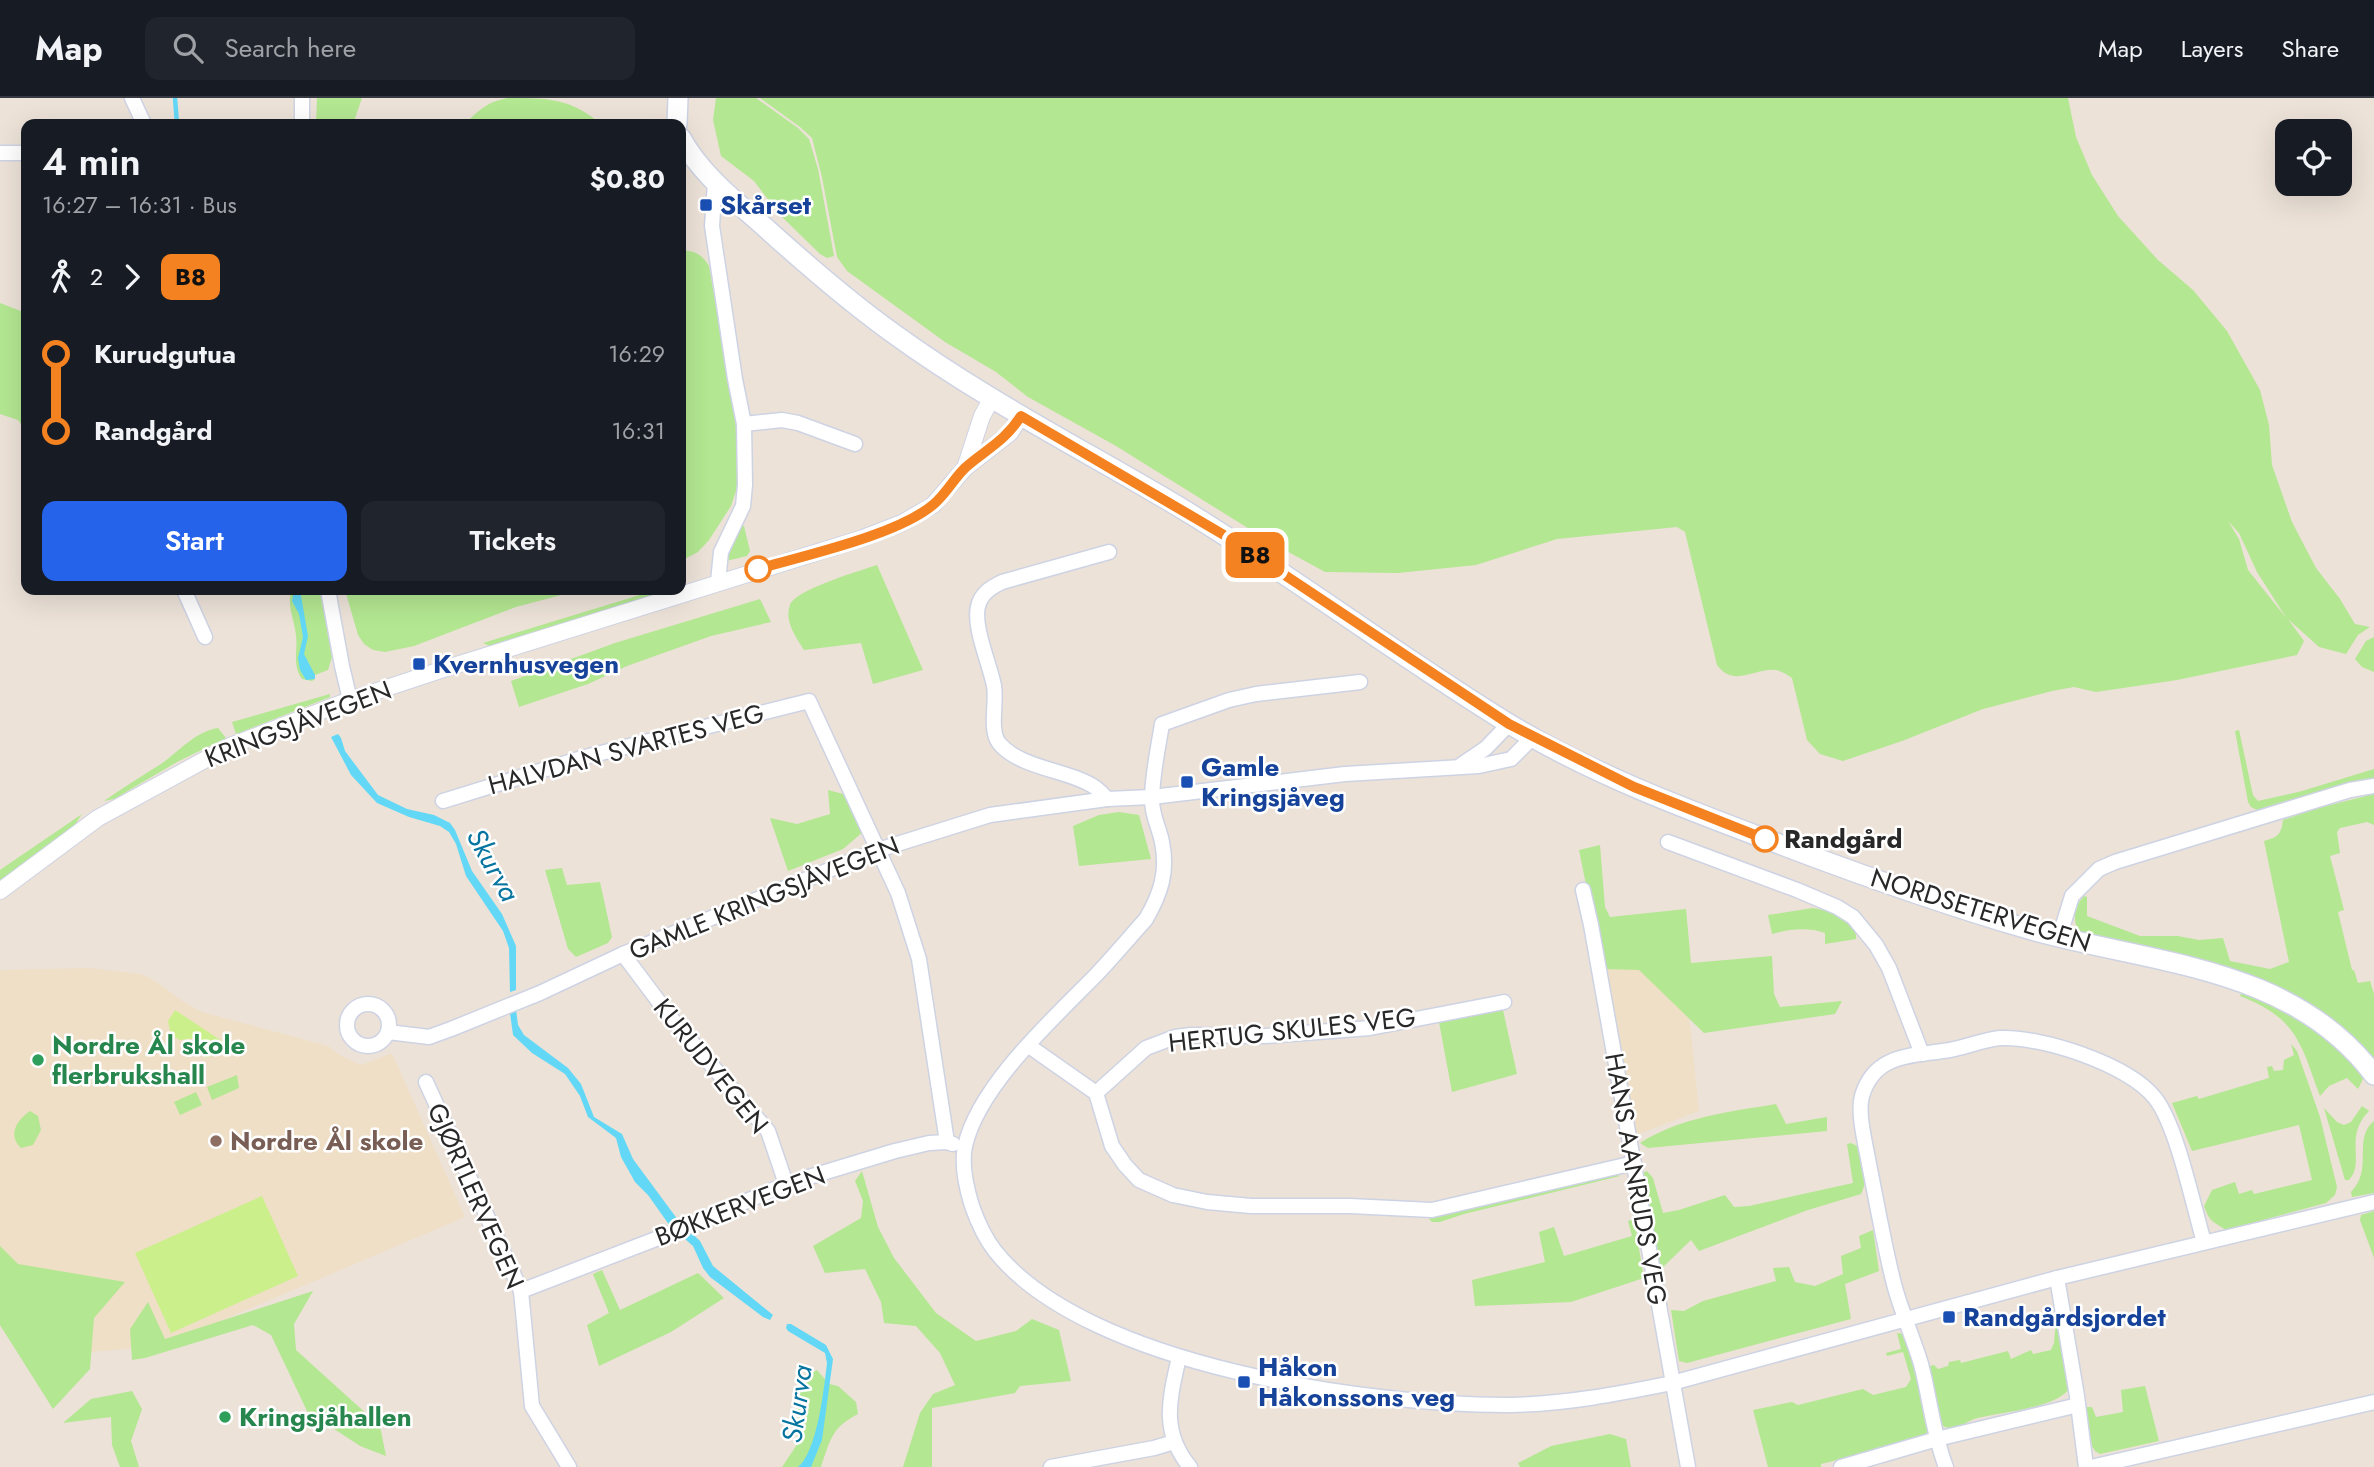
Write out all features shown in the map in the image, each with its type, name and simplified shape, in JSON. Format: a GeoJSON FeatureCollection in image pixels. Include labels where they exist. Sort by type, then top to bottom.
{"type":"FeatureCollection","features":[{"type":"Feature","properties":{"kind":"main road"},"geometry":{"type":"LineString","coordinates":[[677,119],[678,98]]}},
{"type":"Feature","properties":{"kind":"main road","name":"NORDSETERVEGEN"},"geometry":{"type":"LineString","coordinates":[[686,146],[715,182],[825,281],[922,354],[1021,416],[1219,532],[1509,724],[1634,787],[1895,886],[2059,938],[2258,987],[2283,998],[2328,1027],[2346,1043],[2374,1076]]}},
{"type":"Feature","properties":{"kind":"street"},"geometry":{"type":"LineString","coordinates":[[132,98],[142,119]]}},
{"type":"Feature","properties":{"kind":"street"},"geometry":{"type":"LineString","coordinates":[[302,98],[302,119]]}},
{"type":"Feature","properties":{"kind":"street"},"geometry":{"type":"LineString","coordinates":[[0,153],[21,153]]}},
{"type":"Feature","properties":{"kind":"street"},"geometry":{"type":"LineString","coordinates":[[715,182],[712,226],[744,424],[745,485],[743,506],[722,552],[718,582]]}},
{"type":"Feature","properties":{"kind":"street","name":"KRINGSJÅVEGEN"},"geometry":{"type":"LineString","coordinates":[[965,468],[982,416],[992,398]]}},
{"type":"Feature","properties":{"kind":"street","name":"KRINGSJÅVEGEN"},"geometry":{"type":"LineString","coordinates":[[686,592],[863,538],[902,523],[933,505],[965,468],[1010,433],[1021,416]]}},
{"type":"Feature","properties":{"kind":"street"},"geometry":{"type":"LineString","coordinates":[[744,424],[782,420],[799,423],[855,443]]}},
{"type":"Feature","properties":{"kind":"street"},"geometry":{"type":"LineString","coordinates":[[1107,799],[1095,787],[1016,757],[998,742],[995,729],[996,697],[991,669],[978,627],[978,604],[989,589],[1002,582],[1109,552]]}},
{"type":"Feature","properties":{"kind":"street"},"geometry":{"type":"LineString","coordinates":[[186,595],[205,637]]}},
{"type":"Feature","properties":{"kind":"street"},"geometry":{"type":"LineString","coordinates":[[329,595],[350,700]]}},
{"type":"Feature","properties":{"kind":"street","name":"KRINGSJÅVEGEN"},"geometry":{"type":"LineString","coordinates":[[0,891],[98,818],[230,746],[350,700],[677,595]]}},
{"type":"Feature","properties":{"kind":"street"},"geometry":{"type":"LineString","coordinates":[[1360,682],[1256,694],[1229,700],[1162,724],[1152,797],[1153,818],[1161,840],[1165,874],[1156,901],[1137,930],[1028,1046],[985,1100],[971,1129],[965,1148],[967,1189],[980,1228],[995,1251],[1017,1274],[1069,1310],[1098,1325],[1179,1357],[1291,1383],[1378,1396],[1497,1404],[1556,1403],[1622,1395],[1672,1383],[2057,1278],[2374,1202]]}},
{"type":"Feature","properties":{"kind":"street","name":"HALVDAN SVARTES VEG"},"geometry":{"type":"LineString","coordinates":[[443,801],[585,757],[809,701],[878,850]]}},
{"type":"Feature","properties":{"kind":"street"},"geometry":{"type":"LineString","coordinates":[[1460,766],[1486,748],[1509,724]]}},
{"type":"Feature","properties":{"kind":"street","name":"GAMLE KRINGSJÅVEGEN"},"geometry":{"type":"LineString","coordinates":[[388,1032],[429,1037],[878,850],[990,815],[1107,799],[1152,797],[1345,774],[1479,766],[1511,759],[1533,737]]}},
{"type":"Feature","properties":{"kind":"street"},"geometry":{"type":"LineString","coordinates":[[2059,938],[2072,896],[2099,869],[2350,790],[2374,786]]}},
{"type":"Feature","properties":{"kind":"street"},"geometry":{"type":"LineString","coordinates":[[1668,842],[1818,899],[1853,917],[1876,945],[1889,968],[1922,1054]]}},
{"type":"Feature","properties":{"kind":"street"},"geometry":{"type":"LineString","coordinates":[[878,850],[898,893],[919,959],[947,1142]]}},
{"type":"Feature","properties":{"kind":"street","name":"HANS AANRUDS VEG"},"geometry":{"type":"LineString","coordinates":[[1583,890],[1688,1467]]}},
{"type":"Feature","properties":{"kind":"street","name":"KURUDVEGEN"},"geometry":{"type":"LineString","coordinates":[[623,954],[671,1018],[768,1131],[786,1184]]}},
{"type":"Feature","properties":{"kind":"street","name":"HERTUG SKULES VEG"},"geometry":{"type":"LineString","coordinates":[[1096,1093],[1146,1048],[1175,1037],[1265,1036],[1370,1028],[1504,1002]]}},
{"type":"Feature","properties":{"kind":"street"},"geometry":{"type":"LineString","coordinates":[[1946,1467],[1937,1439],[1921,1364],[1894,1285],[1864,1136],[1861,1098],[1870,1079],[1883,1066],[1899,1056],[1947,1051],[1997,1038],[2024,1038],[2089,1058],[2128,1075],[2156,1099],[2166,1120],[2177,1146],[2204,1242]]}},
{"type":"Feature","properties":{"kind":"street"},"geometry":{"type":"LineString","coordinates":[[1028,1046],[1096,1093],[1112,1146],[1139,1180],[1174,1195],[1207,1202],[1251,1206],[1350,1206],[1432,1210],[1634,1163]]}},
{"type":"Feature","properties":{"kind":"street","name":"GJØRTLERVEGEN"},"geometry":{"type":"LineString","coordinates":[[426,1082],[521,1291],[532,1406],[569,1467]]}},
{"type":"Feature","properties":{"kind":"street","name":"BØKKERVEGEN"},"geometry":{"type":"LineString","coordinates":[[521,1291],[681,1229],[786,1184],[929,1143],[947,1142],[965,1148]]}},
{"type":"Feature","properties":{"kind":"street"},"geometry":{"type":"LineString","coordinates":[[2057,1278],[2088,1467],[2374,1402]]}},
{"type":"Feature","properties":{"kind":"street"},"geometry":{"type":"LineString","coordinates":[[1179,1357],[1169,1406],[1169,1422],[1174,1442],[1190,1467]]}},
{"type":"Feature","properties":{"kind":"street"},"geometry":{"type":"LineString","coordinates":[[1841,1467],[1937,1439],[2078,1405]]}},
{"type":"Feature","properties":{"kind":"street"},"geometry":{"type":"LineString","coordinates":[[1051,1467],[1174,1442]]}},
{"type":"Feature","properties":{"kind":"shaded area"},"geometry":{"type":"Polygon","coordinates":[[[1673,919],[1691,1032],[1699,1111],[1636,1135],[1595,933],[1673,919]]]}},
{"type":"Feature","properties":{"kind":"shaded area","name":"Nordre Ål skole"},"geometry":{"type":"Polygon","coordinates":[[[89,968],[141,974],[202,1012],[328,1046],[341,1056],[361,1065],[392,1053],[465,1217],[162,1346],[54,1355],[0,1267],[0,970],[89,968]]]}},
{"type":"Feature","properties":{"kind":"green space"},"geometry":{"type":"Polygon","coordinates":[[[317,98],[362,98],[355,119],[316,119],[317,98]]]}},
{"type":"Feature","properties":{"kind":"green space"},"geometry":{"type":"Polygon","coordinates":[[[535,98],[558,101],[595,119],[470,119],[495,101],[535,98]]]}},
{"type":"Feature","properties":{"kind":"green space"},"geometry":{"type":"Polygon","coordinates":[[[716,98],[756,98],[809,139],[818,169],[834,256],[827,258],[820,254],[779,214],[754,181],[721,156],[713,120],[716,98]]]}},
{"type":"Feature","properties":{"kind":"green space"},"geometry":{"type":"Polygon","coordinates":[[[760,98],[2068,98],[2076,137],[2092,175],[2118,216],[2158,260],[2193,290],[2227,331],[2260,390],[2269,425],[2272,465],[2292,522],[2316,568],[2355,624],[2370,627],[2358,635],[2346,654],[2319,647],[2288,619],[2304,641],[2297,655],[2177,680],[2096,692],[2074,687],[2052,691],[1983,709],[1843,761],[1820,754],[1807,740],[1792,678],[1776,670],[1730,675],[1717,665],[1685,532],[1677,527],[1557,539],[1476,565],[1398,573],[1325,572],[1272,543],[1116,446],[1028,397],[996,372],[945,342],[847,271],[837,257],[812,138],[760,98]],[[2228,521],[2239,539],[2248,570],[2287,619],[2257,572],[2239,533],[2228,521]]]}},
{"type":"Feature","properties":{"kind":"green space"},"geometry":{"type":"Polygon","coordinates":[[[686,251],[698,254],[709,266],[738,427],[740,468],[731,506],[698,552],[686,558],[686,251]]]}},
{"type":"Feature","properties":{"kind":"green space"},"geometry":{"type":"Polygon","coordinates":[[[0,303],[21,311],[21,424],[18,420],[0,414],[0,303]]]}},
{"type":"Feature","properties":{"kind":"green space"},"geometry":{"type":"Polygon","coordinates":[[[740,525],[744,526],[750,551],[747,556],[726,561],[726,551],[740,525]]]}},
{"type":"Feature","properties":{"kind":"green space"},"geometry":{"type":"Polygon","coordinates":[[[877,565],[923,670],[873,684],[861,643],[804,650],[792,629],[789,611],[794,599],[803,593],[877,565]]]}},
{"type":"Feature","properties":{"kind":"green space"},"geometry":{"type":"Polygon","coordinates":[[[291,595],[321,595],[332,657],[328,670],[315,675],[312,681],[302,679],[297,668],[296,635],[291,595]]]}},
{"type":"Feature","properties":{"kind":"green space"},"geometry":{"type":"Polygon","coordinates":[[[346,595],[561,595],[516,607],[414,646],[385,652],[373,650],[364,644],[358,635],[346,595]]]}},
{"type":"Feature","properties":{"kind":"green space"},"geometry":{"type":"Polygon","coordinates":[[[640,595],[656,595],[492,647],[483,643],[640,595]]]}},
{"type":"Feature","properties":{"kind":"green space"},"geometry":{"type":"Polygon","coordinates":[[[760,599],[771,622],[711,636],[627,666],[588,684],[519,707],[511,681],[615,643],[760,599]]]}},
{"type":"Feature","properties":{"kind":"green space"},"geometry":{"type":"Polygon","coordinates":[[[2374,637],[2374,672],[2362,667],[2355,659],[2366,641],[2374,637]]]}},
{"type":"Feature","properties":{"kind":"green space"},"geometry":{"type":"Polygon","coordinates":[[[330,694],[330,697],[236,734],[232,722],[330,694]]]}},
{"type":"Feature","properties":{"kind":"green space"},"geometry":{"type":"Polygon","coordinates":[[[218,728],[226,738],[177,762],[114,799],[104,801],[202,733],[218,728]]]}},
{"type":"Feature","properties":{"kind":"green space"},"geometry":{"type":"Polygon","coordinates":[[[2239,730],[2253,795],[2258,801],[2374,769],[2374,778],[2257,810],[2248,802],[2235,731],[2239,730]]]}},
{"type":"Feature","properties":{"kind":"green space"},"geometry":{"type":"Polygon","coordinates":[[[828,790],[847,795],[864,831],[843,849],[788,871],[770,818],[797,824],[830,814],[828,790]]]}},
{"type":"Feature","properties":{"kind":"green space"},"geometry":{"type":"Polygon","coordinates":[[[2374,794],[2374,825],[2367,822],[2340,828],[2337,832],[2340,853],[2330,856],[2344,910],[2338,912],[2352,970],[2358,983],[2370,981],[2374,994],[2374,1060],[2322,1013],[2260,980],[2079,932],[2075,913],[2084,896],[2087,897],[2087,916],[2140,936],[2178,936],[2199,940],[2223,938],[2230,961],[2270,969],[2289,962],[2264,841],[2278,835],[2283,820],[2374,794]]]}},
{"type":"Feature","properties":{"kind":"green space"},"geometry":{"type":"Polygon","coordinates":[[[1119,812],[1139,815],[1151,859],[1079,866],[1073,826],[1099,815],[1119,812]]]}},
{"type":"Feature","properties":{"kind":"green space"},"geometry":{"type":"Polygon","coordinates":[[[82,814],[74,826],[0,881],[0,870],[82,814]]]}},
{"type":"Feature","properties":{"kind":"green space"},"geometry":{"type":"Polygon","coordinates":[[[1600,845],[1605,907],[1610,917],[1686,909],[1691,963],[1772,956],[1774,994],[1780,1007],[1842,1001],[1835,1014],[1704,1033],[1639,970],[1603,969],[1579,850],[1600,845]]]}},
{"type":"Feature","properties":{"kind":"green space"},"geometry":{"type":"Polygon","coordinates":[[[562,868],[567,885],[600,882],[612,937],[608,943],[576,957],[568,949],[545,870],[562,868]]]}},
{"type":"Feature","properties":{"kind":"green space"},"geometry":{"type":"Polygon","coordinates":[[[1813,908],[1847,921],[1855,932],[1856,939],[1825,944],[1825,933],[1818,931],[1799,929],[1772,934],[1768,915],[1813,908]]]}},
{"type":"Feature","properties":{"kind":"green space"},"geometry":{"type":"Polygon","coordinates":[[[2242,992],[2277,1007],[2324,1037],[2363,1079],[2358,1089],[2347,1078],[2329,1086],[2320,1096],[2308,1062],[2294,1035],[2274,1014],[2240,996],[2242,992]]]}},
{"type":"Feature","properties":{"kind":"green space"},"geometry":{"type":"Polygon","coordinates":[[[175,1010],[228,1045],[221,1055],[206,1057],[198,1051],[195,1038],[180,1040],[171,1035],[168,1021],[175,1010]]]}},
{"type":"Feature","properties":{"kind":"green space"},"geometry":{"type":"Polygon","coordinates":[[[1503,1010],[1517,1074],[1452,1092],[1439,1022],[1503,1010]]]}},
{"type":"Feature","properties":{"kind":"green space"},"geometry":{"type":"Polygon","coordinates":[[[2291,1044],[2297,1051],[2320,1117],[2337,1187],[2335,1195],[2326,1203],[2226,1230],[2210,1219],[2204,1206],[2212,1190],[2235,1182],[2239,1194],[2252,1190],[2254,1194],[2312,1180],[2299,1125],[2192,1151],[2172,1103],[2197,1096],[2199,1099],[2269,1078],[2267,1067],[2272,1066],[2274,1071],[2283,1070],[2284,1060],[2294,1055],[2291,1044]]]}},
{"type":"Feature","properties":{"kind":"green space"},"geometry":{"type":"Polygon","coordinates":[[[237,1075],[239,1088],[212,1100],[207,1087],[237,1075]]]}},
{"type":"Feature","properties":{"kind":"green space"},"geometry":{"type":"Polygon","coordinates":[[[196,1092],[202,1105],[180,1115],[174,1102],[196,1092]]]}},
{"type":"Feature","properties":{"kind":"green space"},"geometry":{"type":"Polygon","coordinates":[[[1776,1104],[1786,1124],[1827,1117],[1827,1131],[1648,1148],[1640,1143],[1689,1121],[1776,1104]]]}},
{"type":"Feature","properties":{"kind":"green space"},"geometry":{"type":"Polygon","coordinates":[[[2362,1106],[2369,1111],[2357,1130],[2354,1173],[2349,1180],[2345,1180],[2324,1108],[2337,1122],[2344,1125],[2351,1122],[2362,1106]]]}},
{"type":"Feature","properties":{"kind":"green space"},"geometry":{"type":"Polygon","coordinates":[[[30,1111],[38,1116],[41,1130],[33,1145],[21,1148],[15,1138],[15,1128],[30,1111]]]}},
{"type":"Feature","properties":{"kind":"green space"},"geometry":{"type":"Polygon","coordinates":[[[2374,1121],[2374,1193],[2352,1197],[2351,1192],[2358,1183],[2363,1164],[2364,1136],[2374,1121]]]}},
{"type":"Feature","properties":{"kind":"green space"},"geometry":{"type":"Polygon","coordinates":[[[1847,1144],[1859,1147],[1863,1165],[1865,1177],[1861,1194],[1808,1210],[1699,1251],[1691,1240],[1660,1270],[1643,1173],[1647,1171],[1653,1178],[1663,1213],[1725,1195],[1734,1207],[1749,1206],[1853,1183],[1847,1144]]]}},
{"type":"Feature","properties":{"kind":"green space"},"geometry":{"type":"Polygon","coordinates":[[[862,1171],[878,1227],[894,1258],[936,1313],[976,1341],[1016,1331],[1032,1319],[1059,1330],[1071,1381],[1020,1386],[1015,1393],[932,1408],[932,1467],[903,1467],[920,1413],[933,1394],[955,1385],[940,1353],[916,1326],[884,1323],[881,1302],[865,1269],[825,1273],[813,1246],[861,1218],[863,1201],[855,1181],[862,1171]]]}},
{"type":"Feature","properties":{"kind":"green space"},"geometry":{"type":"Polygon","coordinates":[[[1614,1173],[1620,1176],[1440,1222],[1432,1222],[1429,1219],[1430,1216],[1614,1173]]]}},
{"type":"Feature","properties":{"kind":"green space","name":"Nordre Ål skole"},"geometry":{"type":"Polygon","coordinates":[[[262,1196],[298,1276],[171,1333],[135,1253],[262,1196]]]}},
{"type":"Feature","properties":{"kind":"green space"},"geometry":{"type":"Polygon","coordinates":[[[2374,1211],[2374,1258],[2360,1220],[2361,1215],[2374,1211]]]}},
{"type":"Feature","properties":{"kind":"green space"},"geometry":{"type":"Polygon","coordinates":[[[1634,1219],[1644,1278],[1571,1302],[1475,1306],[1472,1280],[1545,1262],[1539,1232],[1554,1227],[1564,1256],[1632,1236],[1628,1221],[1634,1219]]]}},
{"type":"Feature","properties":{"kind":"green space"},"geometry":{"type":"Polygon","coordinates":[[[1873,1230],[1879,1271],[1845,1284],[1851,1319],[1687,1363],[1679,1361],[1671,1310],[1684,1311],[1703,1301],[1776,1281],[1773,1268],[1789,1267],[1795,1282],[1815,1286],[1843,1274],[1841,1256],[1861,1248],[1859,1236],[1873,1230]]]}},
{"type":"Feature","properties":{"kind":"green space"},"geometry":{"type":"Polygon","coordinates":[[[0,1246],[18,1264],[125,1282],[94,1318],[90,1369],[53,1409],[0,1325],[0,1246]]]}},
{"type":"Feature","properties":{"kind":"green space"},"geometry":{"type":"Polygon","coordinates":[[[602,1270],[620,1310],[698,1273],[724,1298],[671,1332],[599,1366],[587,1325],[609,1313],[593,1274],[602,1270]]]}},
{"type":"Feature","properties":{"kind":"green space"},"geometry":{"type":"Polygon","coordinates":[[[313,1291],[294,1324],[296,1350],[380,1426],[386,1456],[360,1446],[307,1411],[271,1335],[253,1325],[132,1360],[130,1329],[148,1302],[165,1339],[313,1291]]]}},
{"type":"Feature","properties":{"kind":"green space"},"geometry":{"type":"Polygon","coordinates":[[[2059,1320],[2071,1386],[2064,1394],[2041,1405],[1974,1419],[1954,1428],[1939,1422],[1927,1367],[1934,1365],[1938,1369],[1948,1366],[1949,1362],[1960,1360],[1961,1363],[2008,1351],[2011,1359],[2031,1350],[2033,1354],[2051,1350],[2056,1321],[2059,1320]]]}},
{"type":"Feature","properties":{"kind":"green space"},"geometry":{"type":"Polygon","coordinates":[[[1897,1333],[1904,1334],[1910,1343],[1929,1428],[1926,1434],[1918,1440],[1821,1464],[1821,1467],[1768,1467],[1753,1410],[1792,1402],[1798,1405],[1863,1389],[1873,1395],[1906,1387],[1911,1379],[1903,1352],[1887,1356],[1886,1353],[1901,1349],[1897,1333]]]}},
{"type":"Feature","properties":{"kind":"green space"},"geometry":{"type":"Polygon","coordinates":[[[817,1370],[829,1384],[838,1386],[856,1402],[858,1414],[837,1429],[821,1467],[782,1467],[796,1446],[799,1423],[796,1398],[801,1379],[817,1370]]]}},
{"type":"Feature","properties":{"kind":"green space"},"geometry":{"type":"Polygon","coordinates":[[[2145,1386],[2159,1441],[2100,1454],[2095,1451],[2086,1407],[2092,1407],[2096,1417],[2123,1412],[2121,1390],[2145,1386]]]}},
{"type":"Feature","properties":{"kind":"green space"},"geometry":{"type":"Polygon","coordinates":[[[132,1391],[142,1409],[131,1441],[139,1467],[120,1467],[112,1445],[111,1417],[63,1423],[91,1399],[132,1391]]]}},
{"type":"Feature","properties":{"kind":"green space"},"geometry":{"type":"Polygon","coordinates":[[[1610,1434],[1626,1439],[1631,1467],[1520,1467],[1518,1463],[1551,1446],[1610,1434]]]}},
{"type":"Feature","properties":{"kind":"water"},"geometry":{"type":"Polygon","coordinates":[[[293,595],[301,595],[308,636],[304,654],[315,679],[306,680],[300,670],[298,658],[303,637],[299,614],[292,601],[293,595]]]}},
{"type":"Feature","properties":{"kind":"water"},"geometry":{"type":"Polygon","coordinates":[[[338,734],[345,751],[378,795],[407,809],[434,815],[450,823],[455,830],[472,871],[502,914],[516,946],[516,990],[510,992],[509,948],[503,931],[466,876],[456,844],[449,832],[440,826],[409,817],[377,803],[351,775],[331,737],[338,734]]]}},
{"type":"Feature","properties":{"kind":"water"},"geometry":{"type":"Polygon","coordinates":[[[516,1010],[518,1025],[524,1035],[568,1068],[581,1084],[594,1117],[622,1134],[633,1159],[678,1220],[700,1241],[713,1266],[773,1315],[770,1320],[710,1277],[693,1246],[670,1226],[635,1182],[621,1157],[616,1138],[588,1117],[580,1096],[565,1074],[532,1053],[513,1035],[510,1013],[516,1010]]]}},
{"type":"Feature","properties":{"kind":"water"},"geometry":{"type":"Polygon","coordinates":[[[787,1324],[826,1345],[833,1359],[822,1440],[811,1467],[798,1467],[805,1459],[815,1434],[827,1363],[825,1353],[788,1331],[787,1324]]]}},
{"type":"Feature","properties":{"kind":"waterway","name":"Skurva"},"geometry":{"type":"LineString","coordinates":[[175,98],[177,119]]}},
{"type":"Feature","properties":{"kind":"bus line","name":"B8"},"geometry":{"type":"LineString","coordinates":[[758,569],[863,538],[902,523],[933,505],[965,468],[1010,433],[1021,416],[1229,538],[1509,724],[1634,787],[1765,839]]}},
{"type":"Feature","properties":{"kind":"place","name":"Skårset"},"geometry":{"type":"Point","coordinates":[706,205]}},
{"type":"Feature","properties":{"kind":"place","name":"Kvernhusvegen"},"geometry":{"type":"Point","coordinates":[419,664]}},
{"type":"Feature","properties":{"kind":"place","name":"Gamle Kringsjåveg"},"geometry":{"type":"Point","coordinates":[1187,782]}},
{"type":"Feature","properties":{"kind":"place","name":"Randgård"},"geometry":{"type":"Point","coordinates":[1765,839]}},
{"type":"Feature","properties":{"kind":"place","name":"Nordre Ål skole flerbrukshall"},"geometry":{"type":"Point","coordinates":[38,1060]}},
{"type":"Feature","properties":{"kind":"place","name":"Nordre Ål skole"},"geometry":{"type":"Point","coordinates":[216,1141]}},
{"type":"Feature","properties":{"kind":"place","name":"Randgårdsjordet"},"geometry":{"type":"Point","coordinates":[1949,1317]}},
{"type":"Feature","properties":{"kind":"place","name":"Håkon Håkonssons veg"},"geometry":{"type":"Point","coordinates":[1244,1382]}},
{"type":"Feature","properties":{"kind":"place","name":"Kringsjåhallen"},"geometry":{"type":"Point","coordinates":[225,1417]}}]}
